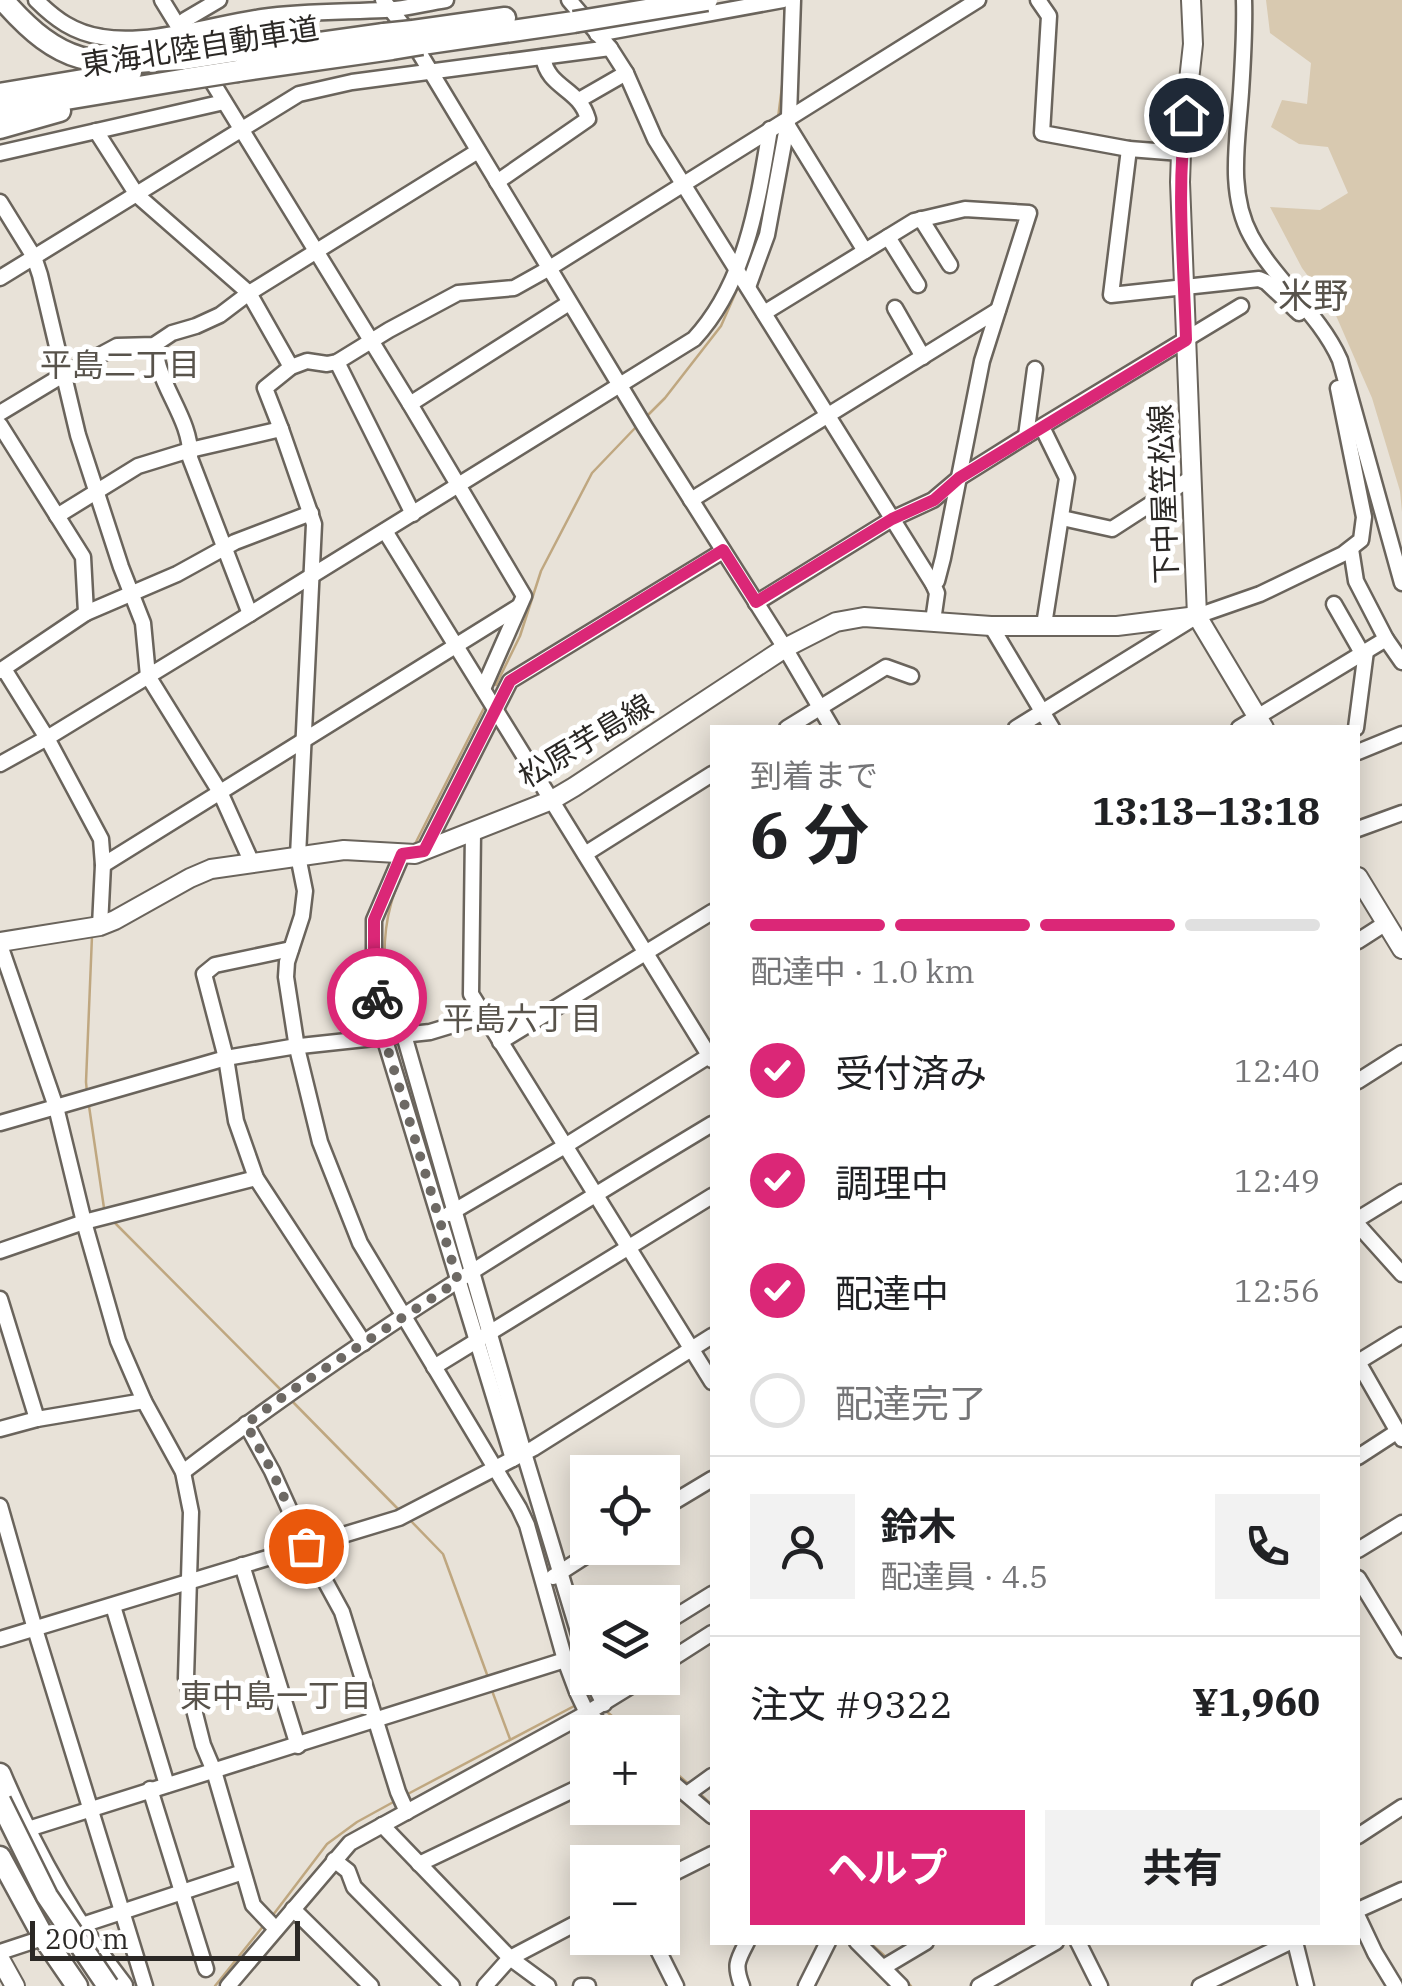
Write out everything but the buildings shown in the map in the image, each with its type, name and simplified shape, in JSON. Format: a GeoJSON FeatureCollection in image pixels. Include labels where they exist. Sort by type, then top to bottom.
{"type":"FeatureCollection","features":[{"type":"Feature","properties":{"kind":"highway"},"geometry":{"type":"LineString","coordinates":[[4,0],[47,44],[86,60],[182,71]]}},
{"type":"Feature","properties":{"kind":"highway","name":"東海北陸自動車道"},"geometry":{"type":"LineString","coordinates":[[235,59],[417,38],[627,0]]}},
{"type":"Feature","properties":{"kind":"highway","name":"東海北陸自動車道"},"geometry":{"type":"LineString","coordinates":[[569,10],[707,0]]}},
{"type":"Feature","properties":{"kind":"highway","name":"東海北陸自動車道"},"geometry":{"type":"LineString","coordinates":[[0,110],[327,42],[388,42]]}},
{"type":"Feature","properties":{"kind":"highway"},"geometry":{"type":"LineString","coordinates":[[0,128],[182,71]]}},
{"type":"Feature","properties":{"kind":"highway","name":"東海北陸自動車道"},"geometry":{"type":"LineString","coordinates":[[0,94],[182,71]]}},
{"type":"Feature","properties":{"kind":"highway"},"geometry":{"type":"LineString","coordinates":[[0,1774],[25,1830],[102,1960],[112,1984]]}},
{"type":"Feature","properties":{"kind":"highway"},"geometry":{"type":"LineString","coordinates":[[0,1801],[47,1896],[112,1984]]}},
{"type":"Feature","properties":{"kind":"highway"},"geometry":{"type":"LineString","coordinates":[[0,1833],[54,1933],[92,1986]]}},
{"type":"Feature","properties":{"kind":"highway"},"geometry":{"type":"LineString","coordinates":[[0,1857],[44,1938],[77,1986]]}},
{"type":"Feature","properties":{"kind":"main road","name":"下中屋笠松線"},"geometry":{"type":"LineString","coordinates":[[1191,0],[1191,77],[1181,153],[1197,616],[1261,722]]}},
{"type":"Feature","properties":{"kind":"main road","name":"松原芋島線"},"geometry":{"type":"LineString","coordinates":[[0,944],[95,927],[211,869],[344,850],[412,854],[473,832],[552,800],[785,648],[821,628],[850,619],[991,626],[1135,625],[1197,616]]}},
{"type":"Feature","properties":{"kind":"main road"},"geometry":{"type":"LineString","coordinates":[[1360,880],[1396,934]]}},
{"type":"Feature","properties":{"kind":"main road"},"geometry":{"type":"LineString","coordinates":[[0,1870],[19,1894]]}},
{"type":"Feature","properties":{"kind":"main road"},"geometry":{"type":"LineString","coordinates":[[0,1956],[14,1986]]}},
{"type":"Feature","properties":{"kind":"street"},"geometry":{"type":"LineString","coordinates":[[36,0],[67,26],[104,38],[181,32],[261,17],[446,0]]}},
{"type":"Feature","properties":{"kind":"street"},"geometry":{"type":"LineString","coordinates":[[162,0],[524,596],[483,689]]}},
{"type":"Feature","properties":{"kind":"street"},"geometry":{"type":"LineString","coordinates":[[181,32],[185,20],[219,0]]}},
{"type":"Feature","properties":{"kind":"street"},"geometry":{"type":"LineString","coordinates":[[597,34],[781,0]]}},
{"type":"Feature","properties":{"kind":"street"},"geometry":{"type":"LineString","coordinates":[[0,764],[460,486],[694,339],[743,277],[767,235],[792,0]]}},
{"type":"Feature","properties":{"kind":"street"},"geometry":{"type":"LineString","coordinates":[[570,1620],[520,1508],[360,1243],[320,1142],[297,1048],[286,977],[305,890],[298,856],[314,524],[265,388],[291,367],[308,361],[338,362],[458,292],[514,288],[978,0]]}},
{"type":"Feature","properties":{"kind":"street"},"geometry":{"type":"LineString","coordinates":[[1038,0],[1049,16],[1042,132],[1129,149],[1181,153]]}},
{"type":"Feature","properties":{"kind":"street"},"geometry":{"type":"LineString","coordinates":[[1244,0],[1236,157],[1238,201],[1249,232],[1267,262],[1329,338],[1340,360],[1402,583]]}},
{"type":"Feature","properties":{"kind":"street"},"geometry":{"type":"LineString","coordinates":[[386,5],[402,24],[548,269],[830,725]]}},
{"type":"Feature","properties":{"kind":"street"},"geometry":{"type":"LineString","coordinates":[[569,10],[610,48],[626,73],[656,138],[933,584],[937,592],[933,621]]}},
{"type":"Feature","properties":{"kind":"street"},"geometry":{"type":"LineString","coordinates":[[0,278],[299,94],[352,82],[610,48]]}},
{"type":"Feature","properties":{"kind":"street"},"geometry":{"type":"LineString","coordinates":[[496,182],[588,119],[584,104],[546,72],[543,57]]}},
{"type":"Feature","properties":{"kind":"street"},"geometry":{"type":"LineString","coordinates":[[579,100],[626,73]]}},
{"type":"Feature","properties":{"kind":"street"},"geometry":{"type":"LineString","coordinates":[[0,153],[224,102]]}},
{"type":"Feature","properties":{"kind":"street"},"geometry":{"type":"LineString","coordinates":[[780,124],[864,251]]}},
{"type":"Feature","properties":{"kind":"street"},"geometry":{"type":"LineString","coordinates":[[96,131],[137,195],[249,293],[291,367]]}},
{"type":"Feature","properties":{"kind":"street"},"geometry":{"type":"LineString","coordinates":[[1129,149],[1111,295],[1259,279],[1305,318],[1314,319]]}},
{"type":"Feature","properties":{"kind":"street"},"geometry":{"type":"LineString","coordinates":[[0,413],[117,346],[154,345],[220,314],[478,151]]}},
{"type":"Feature","properties":{"kind":"street"},"geometry":{"type":"LineString","coordinates":[[0,202],[34,257],[40,275],[78,436],[143,623],[148,676],[220,792],[252,863]]}},
{"type":"Feature","properties":{"kind":"street"},"geometry":{"type":"LineString","coordinates":[[764,312],[914,220],[965,209],[1029,213],[982,362],[943,558],[933,584]]}},
{"type":"Feature","properties":{"kind":"street"},"geometry":{"type":"LineString","coordinates":[[921,219],[950,265]]}},
{"type":"Feature","properties":{"kind":"street"},"geometry":{"type":"LineString","coordinates":[[888,237],[918,285]]}},
{"type":"Feature","properties":{"kind":"street"},"geometry":{"type":"LineString","coordinates":[[410,404],[569,302]]}},
{"type":"Feature","properties":{"kind":"street"},"geometry":{"type":"LineString","coordinates":[[756,602],[892,519],[934,500],[959,478],[1242,306]]}},
{"type":"Feature","properties":{"kind":"street"},"geometry":{"type":"LineString","coordinates":[[895,308],[923,356]]}},
{"type":"Feature","properties":{"kind":"street"},"geometry":{"type":"LineString","coordinates":[[691,500],[998,310]]}},
{"type":"Feature","properties":{"kind":"street"},"geometry":{"type":"LineString","coordinates":[[1021,725],[1197,616],[1260,594],[1351,550],[1362,540],[1364,517],[1329,338]]}},
{"type":"Feature","properties":{"kind":"street"},"geometry":{"type":"LineString","coordinates":[[154,345],[181,417],[190,458],[250,614]]}},
{"type":"Feature","properties":{"kind":"street"},"geometry":{"type":"LineString","coordinates":[[338,362],[413,514]]}},
{"type":"Feature","properties":{"kind":"street"},"geometry":{"type":"LineString","coordinates":[[1026,436],[1035,370]]}},
{"type":"Feature","properties":{"kind":"street"},"geometry":{"type":"LineString","coordinates":[[0,425],[84,557],[86,613]]}},
{"type":"Feature","properties":{"kind":"street"},"geometry":{"type":"LineString","coordinates":[[1042,426],[1067,478],[1044,625]]}},
{"type":"Feature","properties":{"kind":"street"},"geometry":{"type":"LineString","coordinates":[[58,516],[138,466],[281,428]]}},
{"type":"Feature","properties":{"kind":"street"},"geometry":{"type":"LineString","coordinates":[[1062,518],[1112,529],[1190,478]]}},
{"type":"Feature","properties":{"kind":"street"},"geometry":{"type":"LineString","coordinates":[[95,927],[103,865],[101,838],[2,670],[86,613],[311,512]]}},
{"type":"Feature","properties":{"kind":"street"},"geometry":{"type":"LineString","coordinates":[[385,530],[710,1054]]}},
{"type":"Feature","properties":{"kind":"street"},"geometry":{"type":"LineString","coordinates":[[591,1715],[585,1710],[565,1660],[552,1576],[395,1036],[374,983],[374,920],[510,681],[723,550]]}},
{"type":"Feature","properties":{"kind":"street"},"geometry":{"type":"LineString","coordinates":[[1351,550],[1356,580],[1402,662]]}},
{"type":"Feature","properties":{"kind":"street"},"geometry":{"type":"LineString","coordinates":[[1334,604],[1364,652],[1356,725]]}},
{"type":"Feature","properties":{"kind":"street"},"geometry":{"type":"LineString","coordinates":[[103,865],[520,606]]}},
{"type":"Feature","properties":{"kind":"street"},"geometry":{"type":"LineString","coordinates":[[991,626],[1050,725]]}},
{"type":"Feature","properties":{"kind":"street"},"geometry":{"type":"LineString","coordinates":[[1261,722],[1386,639]]}},
{"type":"Feature","properties":{"kind":"street"},"geometry":{"type":"LineString","coordinates":[[792,725],[886,667],[911,676]]}},
{"type":"Feature","properties":{"kind":"street"},"geometry":{"type":"LineString","coordinates":[[1360,751],[1402,734]]}},
{"type":"Feature","properties":{"kind":"street"},"geometry":{"type":"LineString","coordinates":[[585,854],[710,775]]}},
{"type":"Feature","properties":{"kind":"street"},"geometry":{"type":"LineString","coordinates":[[1360,829],[1402,813]]}},
{"type":"Feature","properties":{"kind":"street"},"geometry":{"type":"LineString","coordinates":[[473,832],[471,994],[710,1379]]}},
{"type":"Feature","properties":{"kind":"street"},"geometry":{"type":"LineString","coordinates":[[500,1042],[710,913]]}},
{"type":"Feature","properties":{"kind":"street"},"geometry":{"type":"LineString","coordinates":[[1360,941],[1396,934]]}},
{"type":"Feature","properties":{"kind":"street"},"geometry":{"type":"LineString","coordinates":[[0,944],[56,1107],[118,1342],[144,1401],[183,1472],[192,1512],[186,1678],[253,1906],[271,1923]]}},
{"type":"Feature","properties":{"kind":"street"},"geometry":{"type":"LineString","coordinates":[[291,950],[215,965],[204,974],[226,1058],[236,1121],[256,1178],[364,1343]]}},
{"type":"Feature","properties":{"kind":"street"},"geometry":{"type":"LineString","coordinates":[[0,1123],[226,1058],[430,1032],[483,1016]]}},
{"type":"Feature","properties":{"kind":"street"},"geometry":{"type":"LineString","coordinates":[[1360,1080],[1402,1053]]}},
{"type":"Feature","properties":{"kind":"street"},"geometry":{"type":"LineString","coordinates":[[447,1215],[710,1058]]}},
{"type":"Feature","properties":{"kind":"street"},"geometry":{"type":"LineString","coordinates":[[183,1472],[287,1394],[403,1316],[710,1125]]}},
{"type":"Feature","properties":{"kind":"street"},"geometry":{"type":"LineString","coordinates":[[0,1252],[84,1222],[256,1178]]}},
{"type":"Feature","properties":{"kind":"street"},"geometry":{"type":"LineString","coordinates":[[1360,1221],[1402,1192]]}},
{"type":"Feature","properties":{"kind":"street"},"geometry":{"type":"LineString","coordinates":[[434,1367],[710,1197]]}},
{"type":"Feature","properties":{"kind":"street"},"geometry":{"type":"LineString","coordinates":[[1360,1224],[1402,1274]]}},
{"type":"Feature","properties":{"kind":"street"},"geometry":{"type":"LineString","coordinates":[[0,1299],[37,1418]]}},
{"type":"Feature","properties":{"kind":"street"},"geometry":{"type":"LineString","coordinates":[[1360,1361],[1402,1335]]}},
{"type":"Feature","properties":{"kind":"street"},"geometry":{"type":"LineString","coordinates":[[0,1639],[405,1516],[496,1469],[710,1337]]}},
{"type":"Feature","properties":{"kind":"street"},"geometry":{"type":"LineString","coordinates":[[1360,1365],[1400,1435],[1360,1455]]}},
{"type":"Feature","properties":{"kind":"street"},"geometry":{"type":"LineString","coordinates":[[0,1428],[37,1418],[144,1401]]}},
{"type":"Feature","properties":{"kind":"street"},"geometry":{"type":"LineString","coordinates":[[246,1424],[342,1612],[403,1803]]}},
{"type":"Feature","properties":{"kind":"street"},"geometry":{"type":"LineString","coordinates":[[680,1498],[710,1480]]}},
{"type":"Feature","properties":{"kind":"street"},"geometry":{"type":"LineString","coordinates":[[0,1506],[145,1986]]}},
{"type":"Feature","properties":{"kind":"street"},"geometry":{"type":"LineString","coordinates":[[1360,1549],[1402,1523]]}},
{"type":"Feature","properties":{"kind":"street"},"geometry":{"type":"LineString","coordinates":[[242,1565],[298,1746]]}},
{"type":"Feature","properties":{"kind":"street"},"geometry":{"type":"LineString","coordinates":[[552,1576],[570,1565]]}},
{"type":"Feature","properties":{"kind":"street"},"geometry":{"type":"LineString","coordinates":[[1360,1581],[1402,1650]]}},
{"type":"Feature","properties":{"kind":"street"},"geometry":{"type":"LineString","coordinates":[[680,1614],[710,1595]]}},
{"type":"Feature","properties":{"kind":"street"},"geometry":{"type":"LineString","coordinates":[[113,1606],[166,1784]]}},
{"type":"Feature","properties":{"kind":"street"},"geometry":{"type":"LineString","coordinates":[[680,1654],[710,1634]]}},
{"type":"Feature","properties":{"kind":"street"},"geometry":{"type":"LineString","coordinates":[[25,1830],[565,1660]]}},
{"type":"Feature","properties":{"kind":"street"},"geometry":{"type":"LineString","coordinates":[[600,1695],[604,1704]]}},
{"type":"Feature","properties":{"kind":"street"},"geometry":{"type":"LineString","coordinates":[[228,1986],[271,1923],[292,1910],[350,1844],[382,1824],[403,1803],[618,1695]]}},
{"type":"Feature","properties":{"kind":"street"},"geometry":{"type":"LineString","coordinates":[[691,1790],[710,1777]]}},
{"type":"Feature","properties":{"kind":"street"},"geometry":{"type":"LineString","coordinates":[[680,1784],[691,1790],[710,1814]]}},
{"type":"Feature","properties":{"kind":"street"},"geometry":{"type":"LineString","coordinates":[[150,1790],[206,1970]]}},
{"type":"Feature","properties":{"kind":"street"},"geometry":{"type":"LineString","coordinates":[[419,1864],[570,1792]]}},
{"type":"Feature","properties":{"kind":"street"},"geometry":{"type":"LineString","coordinates":[[1360,1835],[1402,1808]]}},
{"type":"Feature","properties":{"kind":"street"},"geometry":{"type":"LineString","coordinates":[[382,1824],[510,1958],[548,1986]]}},
{"type":"Feature","properties":{"kind":"street"},"geometry":{"type":"LineString","coordinates":[[680,1869],[710,1855]]}},
{"type":"Feature","properties":{"kind":"street"},"geometry":{"type":"LineString","coordinates":[[334,1860],[348,1872],[354,1887],[452,1986]]}},
{"type":"Feature","properties":{"kind":"street"},"geometry":{"type":"LineString","coordinates":[[0,1956],[243,1872]]}},
{"type":"Feature","properties":{"kind":"street"},"geometry":{"type":"LineString","coordinates":[[1360,1913],[1402,1890]]}},
{"type":"Feature","properties":{"kind":"street"},"geometry":{"type":"LineString","coordinates":[[292,1910],[370,1986]]}},
{"type":"Feature","properties":{"kind":"street"},"geometry":{"type":"LineString","coordinates":[[1360,1919],[1391,1985]]}},
{"type":"Feature","properties":{"kind":"street"},"geometry":{"type":"LineString","coordinates":[[484,1986],[510,1958],[570,1926]]}},
{"type":"Feature","properties":{"kind":"street"},"geometry":{"type":"LineString","coordinates":[[742,1986],[736,1971],[737,1960],[746,1945]]}},
{"type":"Feature","properties":{"kind":"street"},"geometry":{"type":"LineString","coordinates":[[806,1986],[826,1945]]}},
{"type":"Feature","properties":{"kind":"street"},"geometry":{"type":"LineString","coordinates":[[861,1945],[888,1964],[901,1986]]}},
{"type":"Feature","properties":{"kind":"street"},"geometry":{"type":"LineString","coordinates":[[888,1964],[921,1945]]}},
{"type":"Feature","properties":{"kind":"street"},"geometry":{"type":"LineString","coordinates":[[979,1986],[1051,1945]]}},
{"type":"Feature","properties":{"kind":"street"},"geometry":{"type":"LineString","coordinates":[[1080,1945],[1100,1986]]}},
{"type":"Feature","properties":{"kind":"street"},"geometry":{"type":"LineString","coordinates":[[1200,1986],[1287,1945]]}},
{"type":"Feature","properties":{"kind":"street"},"geometry":{"type":"LineString","coordinates":[[1294,1945],[1306,1986]]}},
{"type":"Feature","properties":{"kind":"street"},"geometry":{"type":"LineString","coordinates":[[660,1955],[676,1986]]}},
{"type":"Feature","properties":{"kind":"street"},"geometry":{"type":"LineString","coordinates":[[112,1984],[138,1962]]}},
{"type":"Feature","properties":{"kind":"shaded area"},"geometry":{"type":"Polygon","coordinates":[[[1266,0],[1402,0],[1402,512],[1400,491],[1372,398],[1334,311],[1302,268],[1270,207],[1320,210],[1348,193],[1328,147],[1299,144],[1271,127],[1282,100],[1307,104],[1311,63],[1270,33],[1266,0]]]}},
{"type":"Feature","properties":{"kind":"waterway"},"geometry":{"type":"LineString","coordinates":[[784,6],[785,28]]}},
{"type":"Feature","properties":{"kind":"waterway"},"geometry":{"type":"LineString","coordinates":[[778,118],[784,71]]}},
{"type":"Feature","properties":{"kind":"waterway"},"geometry":{"type":"LineString","coordinates":[[773,163],[777,131]]}},
{"type":"Feature","properties":{"kind":"waterway"},"geometry":{"type":"LineString","coordinates":[[757,241],[766,205]]}},
{"type":"Feature","properties":{"kind":"waterway"},"geometry":{"type":"LineString","coordinates":[[744,273],[753,253]]}},
{"type":"Feature","properties":{"kind":"waterway"},"geometry":{"type":"LineString","coordinates":[[646,417],[721,326],[739,285]]}},
{"type":"Feature","properties":{"kind":"waterway"},"geometry":{"type":"LineString","coordinates":[[496,685],[520,636],[541,571],[592,473],[637,426]]}},
{"type":"Feature","properties":{"kind":"waterway"},"geometry":{"type":"LineString","coordinates":[[414,846],[485,706]]}},
{"type":"Feature","properties":{"kind":"waterway"},"geometry":{"type":"LineString","coordinates":[[93,918],[96,861]]}},
{"type":"Feature","properties":{"kind":"waterway"},"geometry":{"type":"LineString","coordinates":[[395,1030],[388,1000],[385,951],[391,904],[404,867]]}},
{"type":"Feature","properties":{"kind":"waterway"},"geometry":{"type":"LineString","coordinates":[[87,1093],[92,936]]}},
{"type":"Feature","properties":{"kind":"waterway"},"geometry":{"type":"LineString","coordinates":[[399,1043],[446,1208]]}},
{"type":"Feature","properties":{"kind":"waterway"},"geometry":{"type":"LineString","coordinates":[[89,1106],[106,1211]]}},
{"type":"Feature","properties":{"kind":"waterway"},"geometry":{"type":"LineString","coordinates":[[450,1221],[464,1271]]}},
{"type":"Feature","properties":{"kind":"waterway"},"geometry":{"type":"LineString","coordinates":[[114,1222],[281,1390]]}},
{"type":"Feature","properties":{"kind":"waterway"},"geometry":{"type":"LineString","coordinates":[[467,1283],[482,1333]]}},
{"type":"Feature","properties":{"kind":"waterway"},"geometry":{"type":"LineString","coordinates":[[290,1399],[400,1511]]}},
{"type":"Feature","properties":{"kind":"waterway"},"geometry":{"type":"LineString","coordinates":[[519,1461],[553,1573]]}},
{"type":"Feature","properties":{"kind":"waterway"},"geometry":{"type":"LineString","coordinates":[[410,1520],[443,1554],[489,1680]]}},
{"type":"Feature","properties":{"kind":"waterway"},"geometry":{"type":"LineString","coordinates":[[555,1580],[568,1620]]}},
{"type":"Feature","properties":{"kind":"waterway"},"geometry":{"type":"LineString","coordinates":[[491,1688],[510,1739]]}},
{"type":"Feature","properties":{"kind":"waterway"},"geometry":{"type":"LineString","coordinates":[[587,1695],[591,1700]]}},
{"type":"Feature","properties":{"kind":"waterway"},"geometry":{"type":"LineString","coordinates":[[404,1796],[578,1704]]}},
{"type":"Feature","properties":{"kind":"waterway"},"geometry":{"type":"LineString","coordinates":[[606,1711],[611,1715]]}},
{"type":"Feature","properties":{"kind":"waterway"},"geometry":{"type":"LineString","coordinates":[[680,1777],[691,1786]]}},
{"type":"Feature","properties":{"kind":"waterway"},"geometry":{"type":"LineString","coordinates":[[697,1791],[710,1803]]}},
{"type":"Feature","properties":{"kind":"waterway"},"geometry":{"type":"LineString","coordinates":[[273,1915],[327,1844],[397,1800]]}},
{"type":"Feature","properties":{"kind":"waterway"},"geometry":{"type":"LineString","coordinates":[[215,1986],[264,1925]]}},
{"type":"Feature","properties":{"kind":"waterway"},"geometry":{"type":"LineString","coordinates":[[872,1945],[887,1958]]}},
{"type":"Feature","properties":{"kind":"waterway"},"geometry":{"type":"LineString","coordinates":[[895,1968],[911,1986]]}},
{"type":"Feature","properties":{"kind":"way so far"},"geometry":{"type":"LineString","coordinates":[[306,1546],[246,1424],[458,1281],[384,1037],[377,998]]}},
{"type":"Feature","properties":{"kind":"district","name":"米野"},"geometry":{"type":"Point","coordinates":[1313,296]}},
{"type":"Feature","properties":{"kind":"district","name":"平島二丁目"},"geometry":{"type":"Point","coordinates":[120,365]}},
{"type":"Feature","properties":{"kind":"district","name":"平島六丁目"},"geometry":{"type":"Point","coordinates":[522,1019]}},
{"type":"Feature","properties":{"kind":"district","name":"東中島一丁目"},"geometry":{"type":"Point","coordinates":[276,1696]}},
{"type":"Feature","properties":{"kind":"route"},"geometry":{"type":"LineString","coordinates":[[377,998],[374,920],[402,854],[424,851],[510,681],[723,550],[756,602],[892,519],[934,500],[959,478],[1186,340],[1180,182],[1186,115]]}}]}
